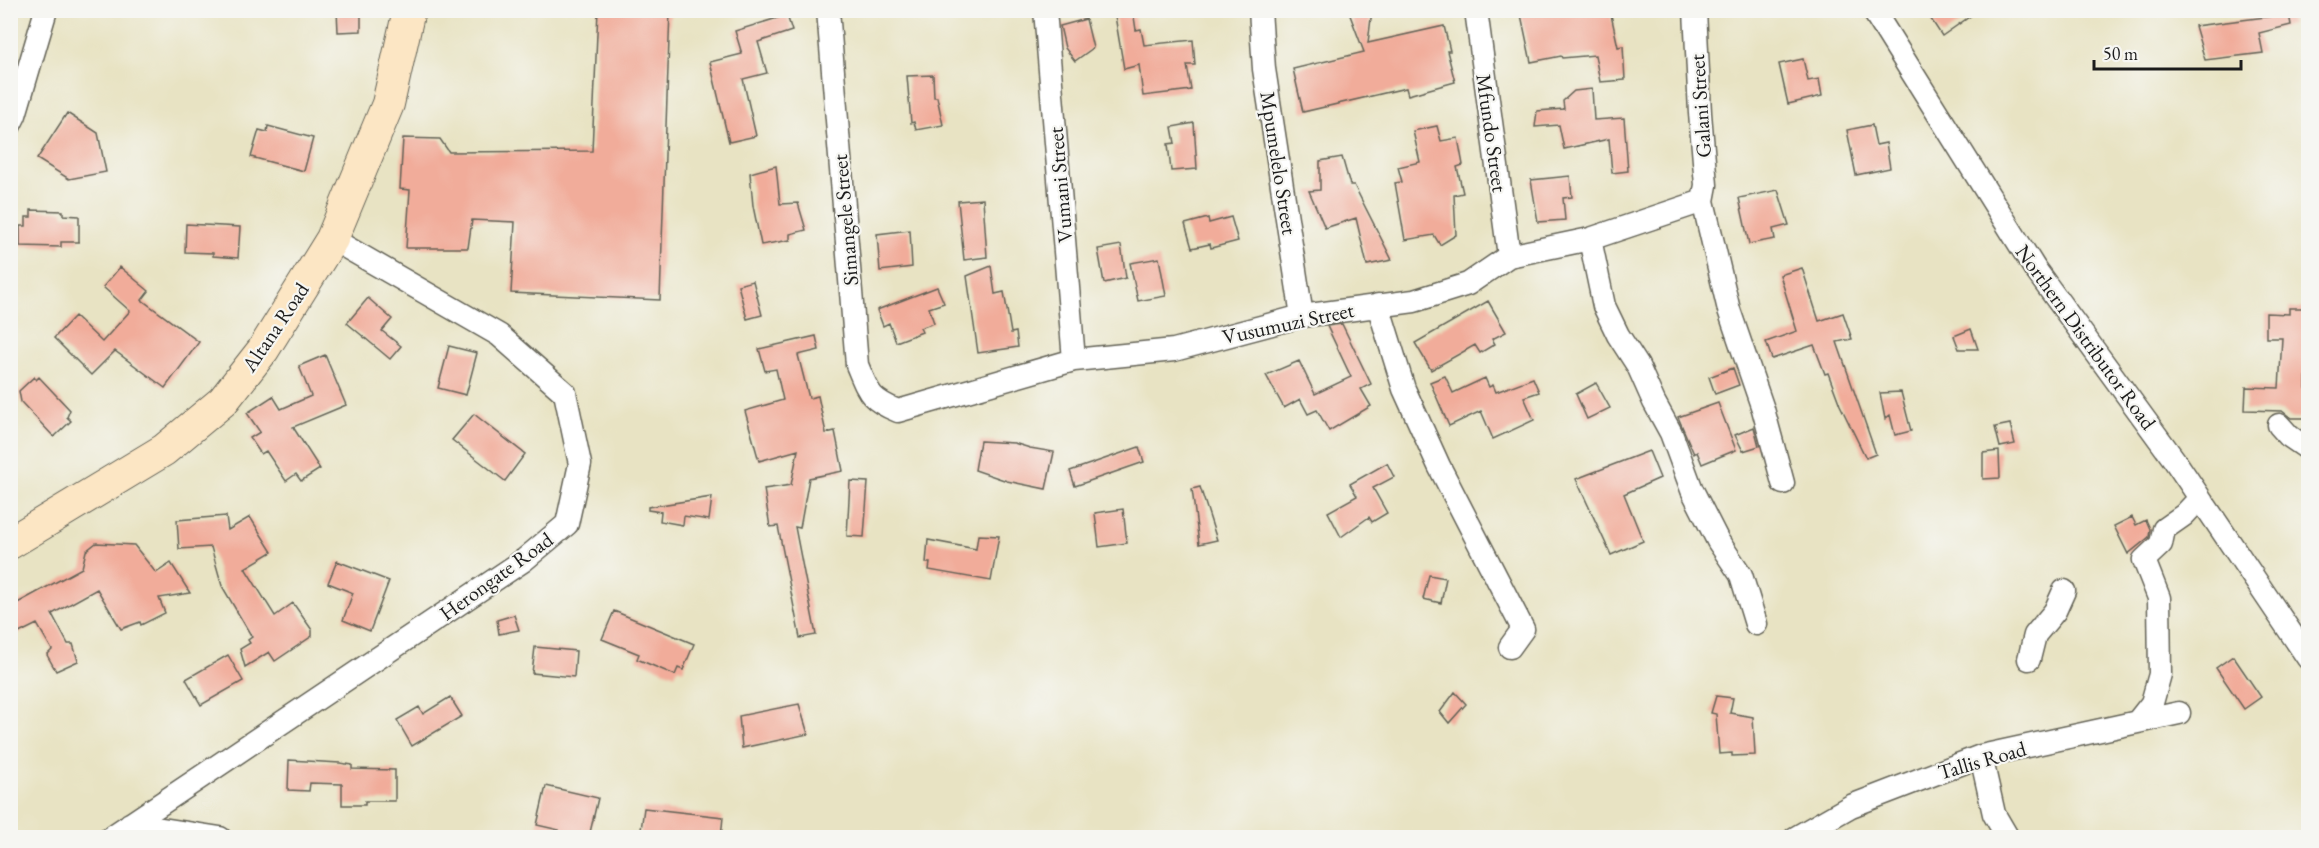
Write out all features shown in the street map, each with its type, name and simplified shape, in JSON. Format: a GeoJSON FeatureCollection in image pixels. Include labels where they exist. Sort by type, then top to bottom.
{"type":"FeatureCollection","features":[{"type":"Feature","properties":{"kind":"main road","name":"Altana Road"},"geometry":{"type":"LineString","coordinates":[[10,543],[164,450],[223,401],[263,350],[332,239],[387,105],[409,10]]}},
{"type":"Feature","properties":{"kind":"street"},"geometry":{"type":"LineString","coordinates":[[10,125],[46,10]]}},
{"type":"Feature","properties":{"kind":"street","name":"Simangele Street"},"geometry":{"type":"LineString","coordinates":[[828,10],[857,365],[865,384],[877,402],[898,411]]}},
{"type":"Feature","properties":{"kind":"street","name":"Vumani Street"},"geometry":{"type":"LineString","coordinates":[[1045,10],[1074,360]]}},
{"type":"Feature","properties":{"kind":"street","name":"Mpumelelo Street"},"geometry":{"type":"LineString","coordinates":[[1260,10],[1264,69],[1302,316]]}},
{"type":"Feature","properties":{"kind":"street","name":"Mfundo Street"},"geometry":{"type":"LineString","coordinates":[[1476,10],[1509,256]]}},
{"type":"Feature","properties":{"kind":"street","name":"Galani Street"},"geometry":{"type":"LineString","coordinates":[[1695,10],[1706,185],[1703,201],[1729,310],[1763,409],[1783,483]]}},
{"type":"Feature","properties":{"kind":"street","name":"Northern Distributor Road"},"geometry":{"type":"LineString","coordinates":[[1873,10],[2035,269],[2200,498],[2308,658]]}},
{"type":"Feature","properties":{"kind":"street","name":"Vusumuzi Street"},"geometry":{"type":"LineString","coordinates":[[898,411],[1074,360],[1174,350],[1302,316],[1414,301],[1468,284],[1509,256],[1590,239],[1703,201]]}},
{"type":"Feature","properties":{"kind":"street","name":"Herongate Road"},"geometry":{"type":"LineString","coordinates":[[110,837],[524,560],[567,524],[580,464],[565,393],[499,335],[332,239]]}},
{"type":"Feature","properties":{"kind":"street"},"geometry":{"type":"LineString","coordinates":[[1590,239],[1604,306],[1618,335],[1638,366],[1653,402],[1671,433],[1692,490],[1718,541],[1741,575],[1756,624]]}},
{"type":"Feature","properties":{"kind":"street"},"geometry":{"type":"LineString","coordinates":[[1378,305],[1404,389],[1439,466],[1523,629],[1510,646]]}},
{"type":"Feature","properties":{"kind":"street"},"geometry":{"type":"LineString","coordinates":[[2278,425],[2289,436],[2308,448]]}},
{"type":"Feature","properties":{"kind":"street"},"geometry":{"type":"LineString","coordinates":[[2137,722],[2152,703],[2160,674],[2159,598],[2144,560],[2161,544],[2164,529],[2184,515],[2200,498]]}},
{"type":"Feature","properties":{"kind":"street"},"geometry":{"type":"LineString","coordinates":[[2030,659],[2035,635],[2055,611],[2064,591]]}},
{"type":"Feature","properties":{"kind":"street","name":"Tallis Road"},"geometry":{"type":"LineString","coordinates":[[1795,837],[1851,806],[1981,756],[2179,713]]}},
{"type":"Feature","properties":{"kind":"street"},"geometry":{"type":"LineString","coordinates":[[1981,756],[1994,814],[2008,837]]}},
{"type":"Feature","properties":{"kind":"street"},"geometry":{"type":"LineString","coordinates":[[130,824],[220,837]]}},
{"type":"Feature","properties":{"kind":"building"},"geometry":{"type":"Polygon","coordinates":[[[337,10],[361,10],[361,31],[338,32],[337,10]]]}},
{"type":"Feature","properties":{"kind":"building"},"geometry":{"type":"Polygon","coordinates":[[[598,10],[670,10],[660,300],[511,293],[515,222],[472,220],[468,248],[406,248],[410,190],[400,189],[403,138],[440,139],[449,152],[592,151],[598,10]]]}},
{"type":"Feature","properties":{"kind":"building"},"geometry":{"type":"Polygon","coordinates":[[[1114,10],[1133,10],[1136,30],[1141,29],[1144,45],[1193,40],[1195,65],[1187,65],[1191,90],[1143,96],[1139,65],[1124,69],[1114,10]]]}},
{"type":"Feature","properties":{"kind":"building"},"geometry":{"type":"Polygon","coordinates":[[[1348,10],[1372,10],[1368,43],[1444,26],[1450,51],[1447,51],[1455,82],[1408,95],[1406,88],[1303,112],[1293,69],[1364,52],[1348,10]]]}},
{"type":"Feature","properties":{"kind":"building"},"geometry":{"type":"Polygon","coordinates":[[[1520,10],[1610,10],[1618,47],[1623,46],[1625,80],[1600,82],[1595,55],[1562,58],[1561,56],[1531,62],[1520,10]]]}},
{"type":"Feature","properties":{"kind":"building"},"geometry":{"type":"Polygon","coordinates":[[[1925,10],[1979,10],[1942,36],[1925,10]]]}},
{"type":"Feature","properties":{"kind":"building"},"geometry":{"type":"Polygon","coordinates":[[[2289,14],[2291,25],[2259,33],[2263,53],[2205,60],[2195,26],[2289,14]]]}},
{"type":"Feature","properties":{"kind":"building"},"geometry":{"type":"Polygon","coordinates":[[[787,15],[792,31],[758,42],[767,73],[743,79],[756,136],[729,142],[710,62],[742,54],[735,31],[787,15]]]}},
{"type":"Feature","properties":{"kind":"building"},"geometry":{"type":"Polygon","coordinates":[[[1086,19],[1093,48],[1075,61],[1065,48],[1060,26],[1086,19]]]}},
{"type":"Feature","properties":{"kind":"building"},"geometry":{"type":"Polygon","coordinates":[[[1803,59],[1808,81],[1819,79],[1822,96],[1788,104],[1779,64],[1803,59]]]}},
{"type":"Feature","properties":{"kind":"building"},"geometry":{"type":"Polygon","coordinates":[[[933,75],[934,97],[937,97],[943,125],[916,130],[914,122],[911,123],[907,76],[933,75]]]}},
{"type":"Feature","properties":{"kind":"building"},"geometry":{"type":"Polygon","coordinates":[[[1592,89],[1594,120],[1624,118],[1628,171],[1612,173],[1609,139],[1564,149],[1559,125],[1535,127],[1537,111],[1564,109],[1563,101],[1574,91],[1592,89]]]}},
{"type":"Feature","properties":{"kind":"building"},"geometry":{"type":"Polygon","coordinates":[[[67,113],[98,133],[106,172],[69,179],[37,159],[67,113]]]}},
{"type":"Feature","properties":{"kind":"building"},"geometry":{"type":"Polygon","coordinates":[[[1194,123],[1197,169],[1171,171],[1168,144],[1175,143],[1172,127],[1194,123]]]}},
{"type":"Feature","properties":{"kind":"building"},"geometry":{"type":"Polygon","coordinates":[[[1872,125],[1876,145],[1886,143],[1890,168],[1856,175],[1847,130],[1872,125]]]}},
{"type":"Feature","properties":{"kind":"building"},"geometry":{"type":"Polygon","coordinates":[[[268,126],[313,138],[304,171],[251,157],[259,130],[267,132],[268,126]]]}},
{"type":"Feature","properties":{"kind":"building"},"geometry":{"type":"Polygon","coordinates":[[[1437,126],[1441,141],[1458,138],[1463,165],[1457,167],[1463,193],[1454,195],[1456,235],[1440,245],[1434,235],[1405,240],[1395,183],[1402,182],[1398,167],[1420,162],[1413,131],[1437,126]]]}},
{"type":"Feature","properties":{"kind":"building"},"geometry":{"type":"Polygon","coordinates":[[[1342,157],[1350,185],[1354,185],[1392,260],[1367,265],[1356,218],[1325,228],[1309,191],[1320,190],[1320,161],[1342,157]]]}},
{"type":"Feature","properties":{"kind":"building"},"geometry":{"type":"Polygon","coordinates":[[[776,166],[780,204],[798,203],[806,230],[790,234],[790,240],[761,245],[753,206],[750,173],[776,166]]]}},
{"type":"Feature","properties":{"kind":"building"},"geometry":{"type":"Polygon","coordinates":[[[1570,176],[1572,197],[1563,198],[1565,220],[1538,222],[1531,180],[1570,176]]]}},
{"type":"Feature","properties":{"kind":"building"},"geometry":{"type":"Polygon","coordinates":[[[1778,190],[1789,225],[1773,229],[1775,239],[1749,244],[1739,198],[1778,190]]]}},
{"type":"Feature","properties":{"kind":"building"},"geometry":{"type":"Polygon","coordinates":[[[983,199],[987,257],[964,260],[958,201],[983,199]]]}},
{"type":"Feature","properties":{"kind":"building"},"geometry":{"type":"Polygon","coordinates":[[[31,210],[63,211],[63,215],[79,216],[79,242],[61,242],[61,247],[20,246],[20,226],[26,226],[26,217],[31,217],[31,210]]]}},
{"type":"Feature","properties":{"kind":"building"},"geometry":{"type":"Polygon","coordinates":[[[1231,217],[1238,241],[1211,248],[1210,244],[1192,248],[1185,224],[1208,218],[1209,223],[1231,217]]]}},
{"type":"Feature","properties":{"kind":"building"},"geometry":{"type":"Polygon","coordinates":[[[186,224],[240,227],[238,258],[213,256],[213,253],[185,252],[186,224]]]}},
{"type":"Feature","properties":{"kind":"building"},"geometry":{"type":"Polygon","coordinates":[[[910,230],[912,267],[880,271],[877,234],[910,230]]]}},
{"type":"Feature","properties":{"kind":"building"},"geometry":{"type":"Polygon","coordinates":[[[1121,245],[1126,278],[1104,283],[1098,249],[1121,245]]]}},
{"type":"Feature","properties":{"kind":"building"},"geometry":{"type":"Polygon","coordinates":[[[1159,258],[1166,296],[1138,301],[1130,263],[1159,258]]]}},
{"type":"Feature","properties":{"kind":"building"},"geometry":{"type":"Polygon","coordinates":[[[991,266],[995,294],[1004,292],[1011,333],[1016,332],[1018,347],[978,353],[967,276],[991,266]]]}},
{"type":"Feature","properties":{"kind":"building"},"geometry":{"type":"Polygon","coordinates":[[[120,267],[149,291],[142,300],[199,342],[165,388],[115,351],[91,375],[54,338],[75,316],[102,342],[130,311],[103,287],[120,267]]]}},
{"type":"Feature","properties":{"kind":"building"},"geometry":{"type":"Polygon","coordinates":[[[1802,268],[1819,321],[1843,313],[1852,339],[1837,342],[1876,454],[1866,458],[1840,405],[1828,373],[1825,374],[1814,345],[1772,359],[1766,342],[1797,331],[1780,275],[1802,268]]]}},
{"type":"Feature","properties":{"kind":"building"},"geometry":{"type":"Polygon","coordinates":[[[753,281],[762,315],[747,319],[738,285],[753,281]]]}},
{"type":"Feature","properties":{"kind":"building"},"geometry":{"type":"Polygon","coordinates":[[[937,287],[944,303],[929,308],[934,323],[920,328],[922,332],[896,342],[889,323],[883,326],[877,310],[937,287]]]}},
{"type":"Feature","properties":{"kind":"building"},"geometry":{"type":"Polygon","coordinates":[[[368,298],[392,319],[382,331],[401,346],[390,359],[347,323],[368,298]]]}},
{"type":"Feature","properties":{"kind":"building"},"geometry":{"type":"Polygon","coordinates":[[[1488,301],[1506,332],[1492,339],[1495,344],[1480,353],[1475,345],[1431,370],[1415,343],[1488,301]]]}},
{"type":"Feature","properties":{"kind":"building"},"geometry":{"type":"Polygon","coordinates":[[[2289,308],[2308,308],[2306,388],[2308,388],[2308,418],[2291,418],[2282,411],[2245,410],[2246,387],[2279,388],[2282,338],[2266,338],[2266,313],[2289,314],[2289,308]]]}},
{"type":"Feature","properties":{"kind":"building"},"geometry":{"type":"Polygon","coordinates":[[[1342,324],[1371,384],[1361,389],[1371,406],[1329,431],[1317,410],[1308,414],[1300,399],[1284,408],[1266,375],[1299,361],[1315,394],[1351,377],[1327,326],[1342,324]]]}},
{"type":"Feature","properties":{"kind":"building"},"geometry":{"type":"Polygon","coordinates":[[[1971,329],[1978,349],[1959,349],[1954,336],[1971,329]]]}},
{"type":"Feature","properties":{"kind":"building"},"geometry":{"type":"Polygon","coordinates":[[[816,336],[819,350],[798,355],[809,398],[818,396],[826,433],[835,431],[843,471],[809,478],[800,528],[795,527],[816,635],[800,638],[778,526],[770,527],[764,489],[791,485],[798,450],[759,461],[745,411],[783,400],[776,369],[765,371],[759,349],[816,336]]]}},
{"type":"Feature","properties":{"kind":"building"},"geometry":{"type":"Polygon","coordinates":[[[449,346],[477,353],[466,395],[438,388],[449,346]]]}},
{"type":"Feature","properties":{"kind":"building"},"geometry":{"type":"Polygon","coordinates":[[[325,355],[346,405],[293,427],[320,469],[301,481],[296,474],[286,481],[266,451],[261,454],[250,438],[260,432],[247,413],[273,396],[281,409],[311,396],[299,366],[325,355]]]}},
{"type":"Feature","properties":{"kind":"building"},"geometry":{"type":"Polygon","coordinates":[[[1733,368],[1739,385],[1715,394],[1709,377],[1733,368]]]}},
{"type":"Feature","properties":{"kind":"building"},"geometry":{"type":"Polygon","coordinates":[[[1445,376],[1453,393],[1485,378],[1489,387],[1493,385],[1496,392],[1533,378],[1539,392],[1524,397],[1534,420],[1493,439],[1481,411],[1449,426],[1430,382],[1445,376]]]}},
{"type":"Feature","properties":{"kind":"building"},"geometry":{"type":"Polygon","coordinates":[[[34,377],[36,380],[39,377],[70,410],[67,417],[71,421],[54,437],[21,402],[19,391],[34,377]]]}},
{"type":"Feature","properties":{"kind":"building"},"geometry":{"type":"Polygon","coordinates":[[[1596,383],[1610,408],[1587,419],[1576,394],[1596,383]]]}},
{"type":"Feature","properties":{"kind":"building"},"geometry":{"type":"Polygon","coordinates":[[[1901,392],[1911,431],[1895,435],[1890,415],[1885,419],[1880,393],[1901,392]]]}},
{"type":"Feature","properties":{"kind":"building"},"geometry":{"type":"Polygon","coordinates":[[[1718,403],[1736,450],[1702,464],[1697,452],[1694,454],[1678,417],[1718,403]]]}},
{"type":"Feature","properties":{"kind":"building"},"geometry":{"type":"Polygon","coordinates":[[[474,414],[525,454],[505,481],[452,440],[474,414]]]}},
{"type":"Feature","properties":{"kind":"building"},"geometry":{"type":"Polygon","coordinates":[[[2010,424],[2015,444],[2000,447],[1995,427],[2010,424]]]}},
{"type":"Feature","properties":{"kind":"building"},"geometry":{"type":"Polygon","coordinates":[[[1754,427],[1759,446],[1743,451],[1735,435],[1754,427]]]}},
{"type":"Feature","properties":{"kind":"building"},"geometry":{"type":"Polygon","coordinates":[[[980,441],[1014,443],[1054,452],[1046,489],[1007,481],[975,470],[980,441]]]}},
{"type":"Feature","properties":{"kind":"building"},"geometry":{"type":"Polygon","coordinates":[[[1139,447],[1144,462],[1075,486],[1070,471],[1139,447]]]}},
{"type":"Feature","properties":{"kind":"building"},"geometry":{"type":"Polygon","coordinates":[[[1649,451],[1660,478],[1624,494],[1643,541],[1611,555],[1576,479],[1649,451]]]}},
{"type":"Feature","properties":{"kind":"building"},"geometry":{"type":"Polygon","coordinates":[[[1999,451],[2000,478],[1983,479],[1983,453],[1999,451]]]}},
{"type":"Feature","properties":{"kind":"building"},"geometry":{"type":"Polygon","coordinates":[[[1387,463],[1394,477],[1373,488],[1387,513],[1372,522],[1369,517],[1341,537],[1328,512],[1357,496],[1350,484],[1387,463]]]}},
{"type":"Feature","properties":{"kind":"building"},"geometry":{"type":"Polygon","coordinates":[[[850,481],[868,482],[864,537],[847,536],[850,481]]]}},
{"type":"Feature","properties":{"kind":"building"},"geometry":{"type":"Polygon","coordinates":[[[1200,487],[1217,540],[1199,544],[1192,489],[1200,487]]]}},
{"type":"Feature","properties":{"kind":"building"},"geometry":{"type":"Polygon","coordinates":[[[712,497],[709,520],[684,516],[683,525],[660,521],[661,512],[648,510],[648,507],[712,497]]]}},
{"type":"Feature","properties":{"kind":"building"},"geometry":{"type":"Polygon","coordinates":[[[1123,509],[1127,543],[1099,547],[1095,513],[1123,509]]]}},
{"type":"Feature","properties":{"kind":"building"},"geometry":{"type":"Polygon","coordinates":[[[226,516],[228,530],[250,517],[272,552],[245,568],[275,616],[293,603],[312,630],[312,636],[275,661],[269,652],[245,667],[240,649],[250,643],[248,640],[252,637],[222,586],[211,547],[179,549],[177,520],[226,516]]]}},
{"type":"Feature","properties":{"kind":"building"},"geometry":{"type":"Polygon","coordinates":[[[2132,517],[2136,525],[2146,520],[2150,529],[2149,537],[2128,554],[2114,526],[2132,517]]]}},
{"type":"Feature","properties":{"kind":"building"},"geometry":{"type":"Polygon","coordinates":[[[978,535],[999,536],[991,581],[929,570],[930,563],[926,563],[928,540],[976,549],[978,535]]]}},
{"type":"Feature","properties":{"kind":"building"},"geometry":{"type":"Polygon","coordinates":[[[96,543],[134,545],[156,573],[171,563],[190,593],[159,598],[165,613],[141,625],[140,622],[121,629],[97,589],[52,614],[68,644],[73,644],[78,661],[56,671],[47,655],[52,650],[37,624],[17,634],[10,623],[10,607],[82,568],[86,551],[96,543]]]}},
{"type":"Feature","properties":{"kind":"building"},"geometry":{"type":"Polygon","coordinates":[[[337,561],[389,581],[370,631],[343,620],[353,593],[328,583],[337,561]]]}},
{"type":"Feature","properties":{"kind":"building"},"geometry":{"type":"Polygon","coordinates":[[[1429,575],[1446,578],[1441,603],[1423,599],[1429,575]]]}},
{"type":"Feature","properties":{"kind":"building"},"geometry":{"type":"Polygon","coordinates":[[[614,611],[694,644],[683,670],[678,668],[675,675],[637,659],[639,654],[602,639],[614,611]]]}},
{"type":"Feature","properties":{"kind":"building"},"geometry":{"type":"Polygon","coordinates":[[[514,615],[519,630],[499,634],[497,620],[514,615]]]}},
{"type":"Feature","properties":{"kind":"building"},"geometry":{"type":"Polygon","coordinates":[[[535,647],[576,651],[574,677],[532,673],[535,647]]]}},
{"type":"Feature","properties":{"kind":"building"},"geometry":{"type":"Polygon","coordinates":[[[228,655],[243,681],[201,705],[186,679],[228,655]]]}},
{"type":"Feature","properties":{"kind":"building"},"geometry":{"type":"Polygon","coordinates":[[[2233,656],[2261,697],[2244,709],[2216,668],[2233,656]]]}},
{"type":"Feature","properties":{"kind":"building"},"geometry":{"type":"Polygon","coordinates":[[[1455,692],[1466,704],[1449,723],[1440,712],[1455,692]]]}},
{"type":"Feature","properties":{"kind":"building"},"geometry":{"type":"Polygon","coordinates":[[[1716,696],[1733,698],[1730,713],[1753,717],[1755,755],[1719,754],[1716,714],[1711,713],[1716,696]]]}},
{"type":"Feature","properties":{"kind":"building"},"geometry":{"type":"Polygon","coordinates":[[[450,697],[462,716],[412,746],[397,720],[419,707],[423,714],[450,697]]]}},
{"type":"Feature","properties":{"kind":"building"},"geometry":{"type":"Polygon","coordinates":[[[799,704],[808,734],[742,748],[739,716],[799,704]]]}},
{"type":"Feature","properties":{"kind":"building"},"geometry":{"type":"Polygon","coordinates":[[[289,760],[340,763],[352,765],[352,769],[395,770],[395,801],[365,801],[365,805],[342,805],[342,784],[310,783],[309,791],[288,790],[289,760]]]}},
{"type":"Feature","properties":{"kind":"building"},"geometry":{"type":"Polygon","coordinates":[[[546,786],[598,798],[589,837],[557,835],[559,830],[537,825],[546,786]]]}},
{"type":"Feature","properties":{"kind":"building"},"geometry":{"type":"Polygon","coordinates":[[[644,808],[723,817],[721,837],[640,837],[644,808]]]}}]}
